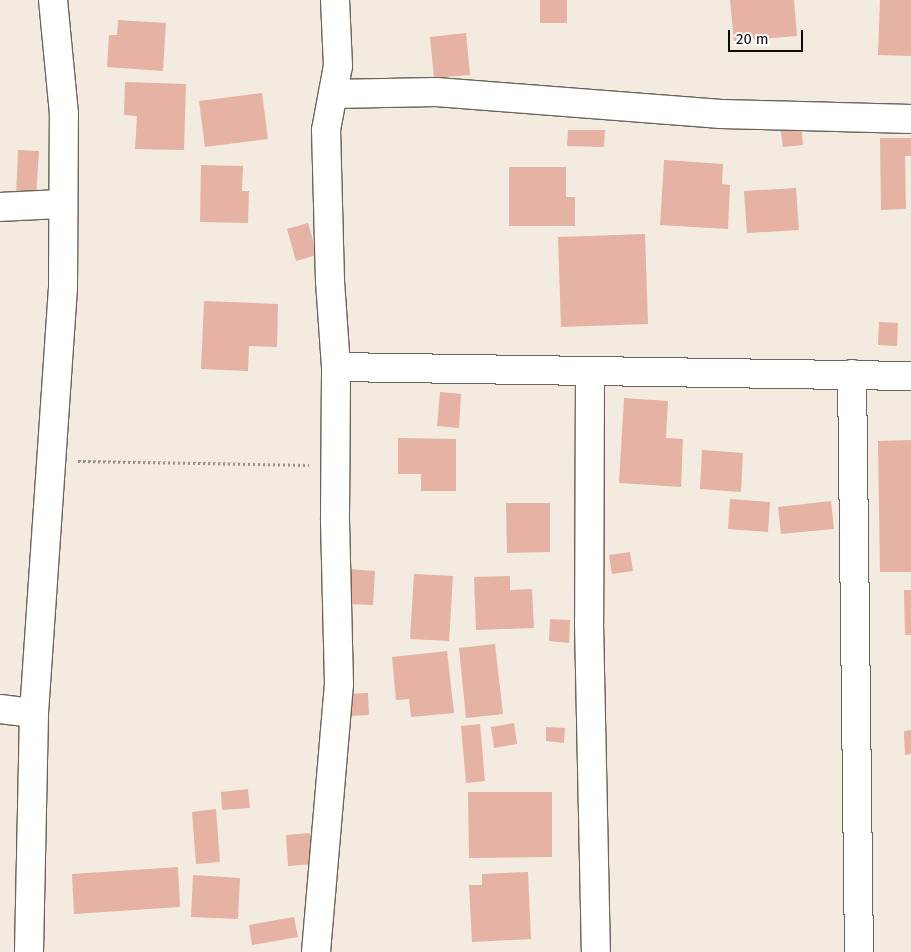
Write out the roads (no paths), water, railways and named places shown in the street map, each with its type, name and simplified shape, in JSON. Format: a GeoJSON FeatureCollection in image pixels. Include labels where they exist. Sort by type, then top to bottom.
{"type":"FeatureCollection","features":[{"type":"Feature","properties":{"kind":"street"},"geometry":{"type":"LineString","coordinates":[[29,952],[34,713],[63,288],[64,114],[53,0]]}},
{"type":"Feature","properties":{"kind":"street"},"geometry":{"type":"LineString","coordinates":[[316,952],[339,684],[336,367],[330,281],[326,130],[338,66],[335,0]]}},
{"type":"Feature","properties":{"kind":"street"},"geometry":{"type":"LineString","coordinates":[[333,94],[436,92],[721,114],[911,119]]}},
{"type":"Feature","properties":{"kind":"street"},"geometry":{"type":"LineString","coordinates":[[0,207],[62,204]]}},
{"type":"Feature","properties":{"kind":"street"},"geometry":{"type":"LineString","coordinates":[[336,367],[590,373],[911,376]]}},
{"type":"Feature","properties":{"kind":"street"},"geometry":{"type":"LineString","coordinates":[[590,373],[589,623],[596,952]]}},
{"type":"Feature","properties":{"kind":"street"},"geometry":{"type":"LineString","coordinates":[[852,374],[859,952]]}},
{"type":"Feature","properties":{"kind":"street"},"geometry":{"type":"LineString","coordinates":[[0,709],[34,713]]}}]}
